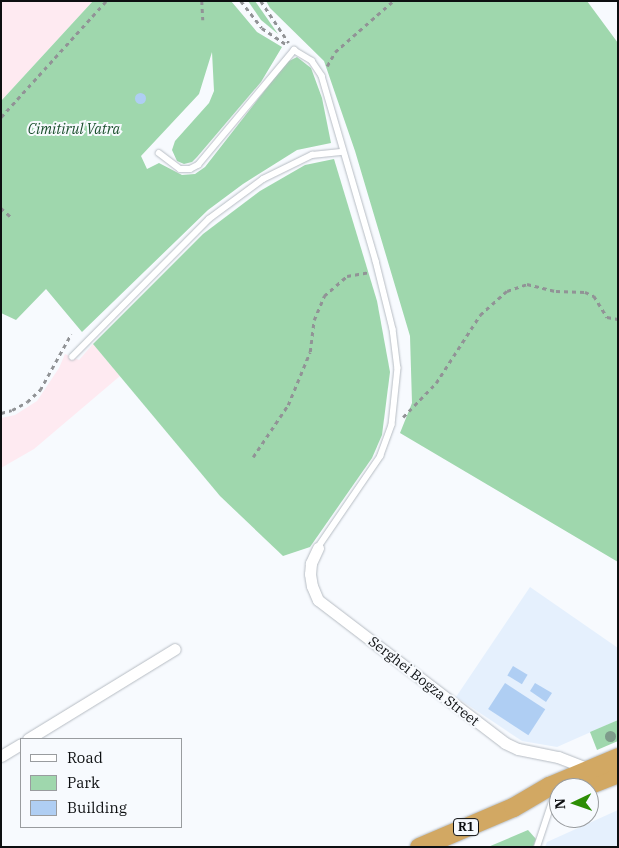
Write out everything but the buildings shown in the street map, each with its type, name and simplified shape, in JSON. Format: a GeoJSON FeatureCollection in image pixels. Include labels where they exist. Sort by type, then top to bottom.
{"type":"FeatureCollection","features":[{"type":"Feature","properties":{"kind":"highway","name":"R1"},"geometry":{"type":"LineString","coordinates":[[419,847],[513,807],[549,786],[618,757]]}},
{"type":"Feature","properties":{"kind":"highway"},"geometry":{"type":"LineString","coordinates":[[599,780],[618,773]]}},
{"type":"Feature","properties":{"kind":"highway","name":"R1"},"geometry":{"type":"LineString","coordinates":[[513,807],[549,799]]}},
{"type":"Feature","properties":{"kind":"street","name":"Serghei Bogza Street"},"geometry":{"type":"LineString","coordinates":[[318,548],[311,563],[310,574],[312,586],[318,600],[505,743],[518,749],[558,757],[589,769]]}},
{"type":"Feature","properties":{"kind":"street"},"geometry":{"type":"LineString","coordinates":[[30,738],[175,649]]}},
{"type":"Feature","properties":{"kind":"street"},"geometry":{"type":"LineString","coordinates":[[1,756],[20,745]]}},
{"type":"Feature","properties":{"kind":"lane"},"geometry":{"type":"LineString","coordinates":[[159,153],[180,169],[190,169],[198,165],[294,50],[312,62],[322,76],[378,270],[393,329],[398,368],[392,425],[382,456],[318,548]]}},
{"type":"Feature","properties":{"kind":"lane"},"geometry":{"type":"LineString","coordinates":[[72,357],[209,219],[263,179],[287,167],[312,155],[343,152]]}},
{"type":"Feature","properties":{"kind":"lane"},"geometry":{"type":"LineString","coordinates":[[537,847],[549,816]]}},
{"type":"Feature","properties":{"kind":"path"},"geometry":{"type":"LineString","coordinates":[[1,116],[106,1]]}},
{"type":"Feature","properties":{"kind":"path"},"geometry":{"type":"LineString","coordinates":[[202,1],[203,20]]}},
{"type":"Feature","properties":{"kind":"path"},"geometry":{"type":"LineString","coordinates":[[241,1],[262,28],[294,50]]}},
{"type":"Feature","properties":{"kind":"path"},"geometry":{"type":"LineString","coordinates":[[261,1],[294,50]]}},
{"type":"Feature","properties":{"kind":"path"},"geometry":{"type":"LineString","coordinates":[[322,76],[335,52],[393,1]]}},
{"type":"Feature","properties":{"kind":"path"},"geometry":{"type":"LineString","coordinates":[[1,208],[11,217]]}},
{"type":"Feature","properties":{"kind":"path"},"geometry":{"type":"LineString","coordinates":[[254,457],[288,405],[310,352],[314,320],[324,296],[348,276],[378,270]]}},
{"type":"Feature","properties":{"kind":"path"},"geometry":{"type":"LineString","coordinates":[[392,425],[401,419],[436,383],[480,315],[507,291],[527,284],[556,291],[585,292],[594,296],[607,317],[618,319]]}},
{"type":"Feature","properties":{"kind":"path"},"geometry":{"type":"LineString","coordinates":[[1,413],[12,410],[27,402],[40,390],[71,334]]}},
{"type":"Feature","properties":{"kind":"shaded area"},"geometry":{"type":"Polygon","coordinates":[[[1,1],[93,1],[1,101],[1,1]]]}},
{"type":"Feature","properties":{"kind":"shaded area"},"geometry":{"type":"Polygon","coordinates":[[[93,344],[120,376],[34,449],[1,468],[1,418],[15,415],[37,401],[59,368],[65,354],[79,360],[93,344]]]}},
{"type":"Feature","properties":{"kind":"shaded area"},"geometry":{"type":"Polygon","coordinates":[[[530,587],[618,648],[618,720],[557,747],[522,741],[456,697],[530,587]]]}},
{"type":"Feature","properties":{"kind":"shaded area"},"geometry":{"type":"Polygon","coordinates":[[[618,810],[618,847],[545,847],[547,842],[578,828],[599,828],[599,819],[618,810]]]}},
{"type":"Feature","properties":{"kind":"green space","name":"Cimitirul Vatra"},"geometry":{"type":"Polygon","coordinates":[[[93,1],[231,1],[257,32],[282,47],[261,82],[197,157],[192,162],[184,164],[177,161],[172,150],[175,141],[209,103],[214,91],[212,52],[199,94],[141,156],[147,169],[159,163],[182,175],[195,174],[205,167],[287,62],[297,57],[311,68],[322,98],[331,143],[297,150],[243,184],[208,210],[82,332],[46,289],[16,320],[1,313],[1,101],[93,1]]]}},
{"type":"Feature","properties":{"kind":"green space"},"geometry":{"type":"Polygon","coordinates":[[[248,1],[255,1],[278,34],[261,20],[248,1]]]}},
{"type":"Feature","properties":{"kind":"green space"},"geometry":{"type":"Polygon","coordinates":[[[266,1],[587,1],[618,43],[618,562],[400,433],[412,403],[410,336],[355,151],[324,61],[270,8],[266,1]]]}},
{"type":"Feature","properties":{"kind":"green space"},"geometry":{"type":"Polygon","coordinates":[[[334,159],[377,301],[390,372],[382,435],[372,458],[310,547],[283,556],[220,496],[93,344],[203,234],[260,191],[305,165],[334,159]]]}},
{"type":"Feature","properties":{"kind":"green space"},"geometry":{"type":"Polygon","coordinates":[[[618,720],[618,741],[597,750],[590,732],[618,720]]]}},
{"type":"Feature","properties":{"kind":"green space"},"geometry":{"type":"Polygon","coordinates":[[[528,830],[536,839],[533,847],[488,847],[528,830]]]}}]}
